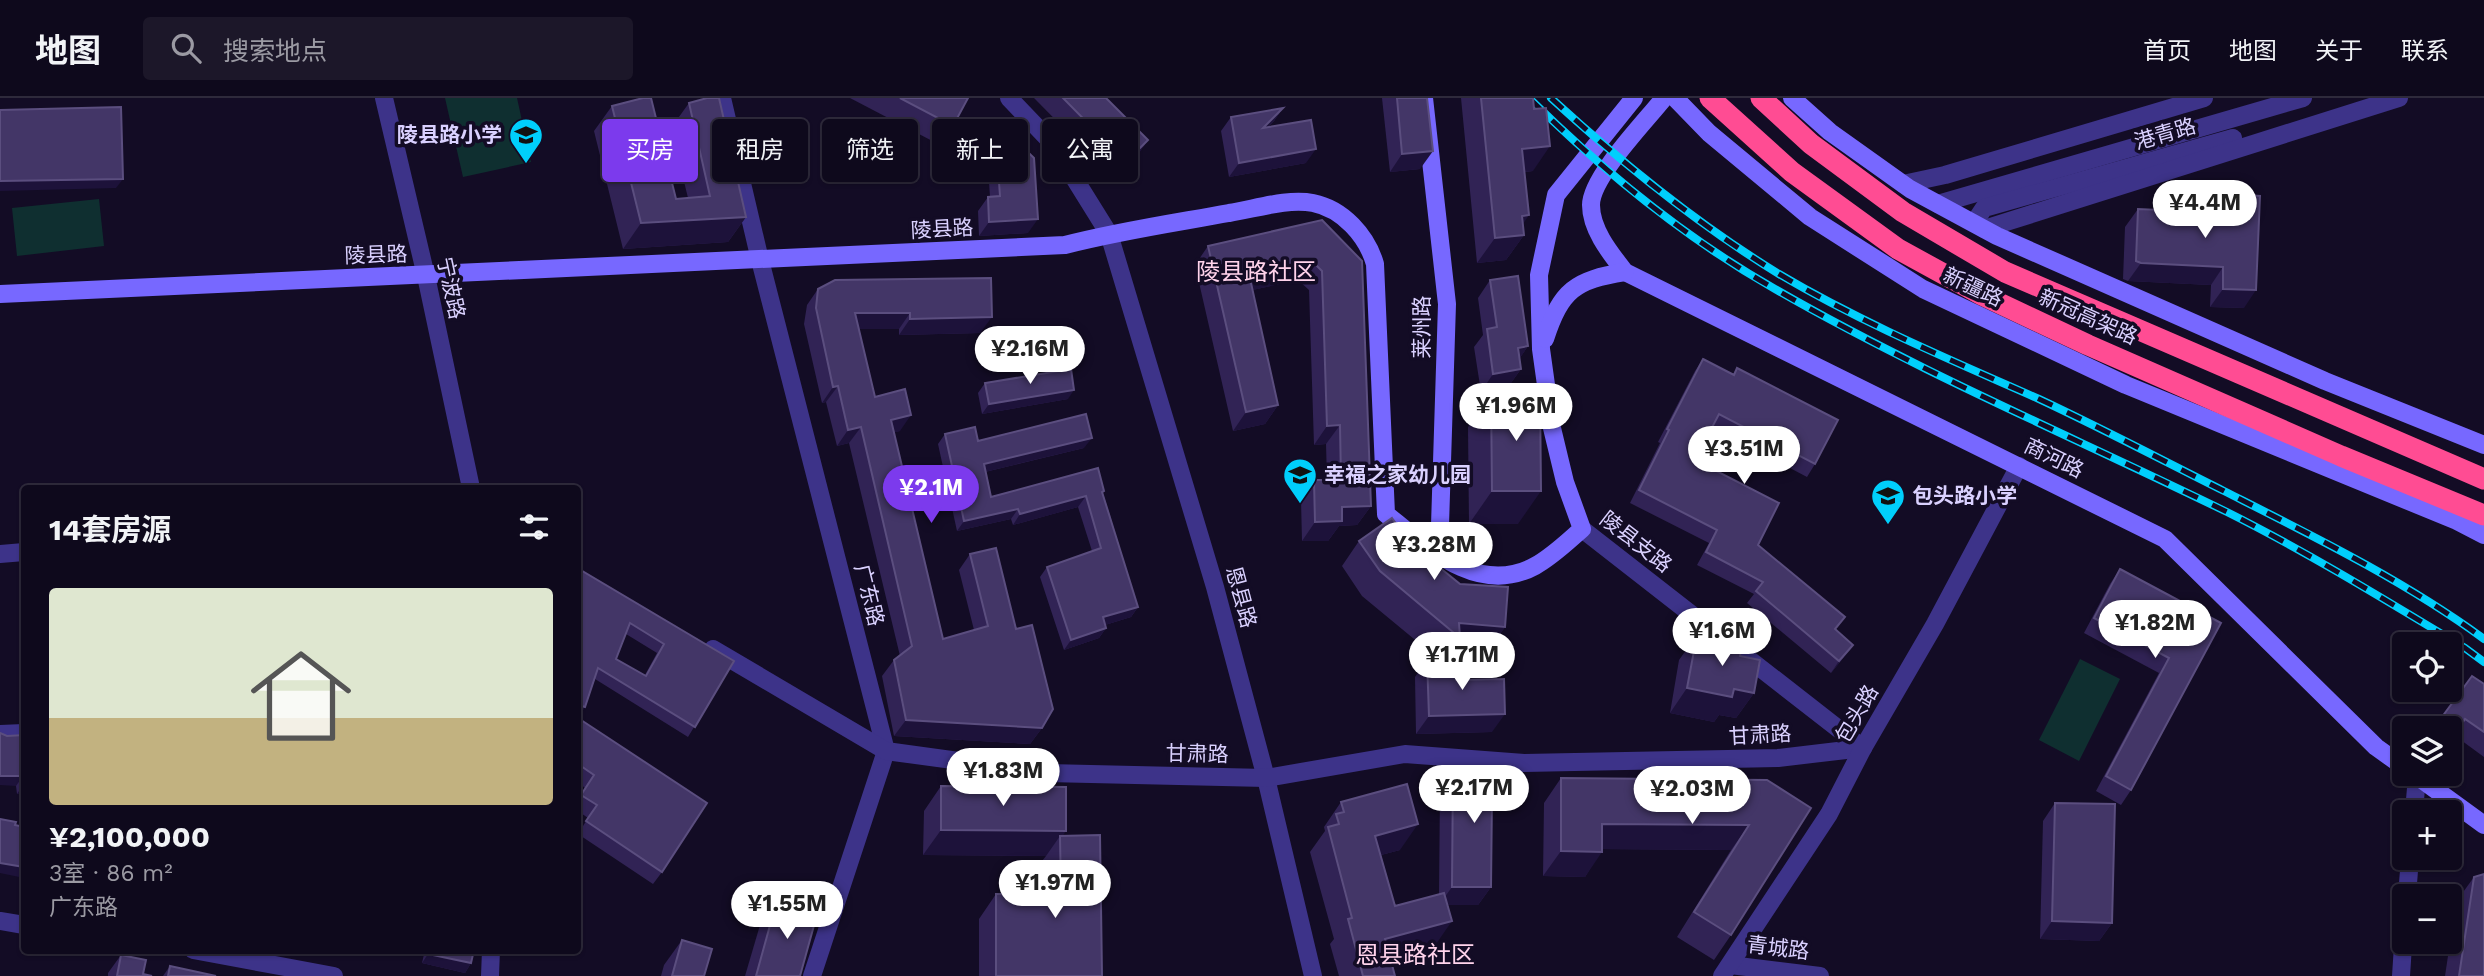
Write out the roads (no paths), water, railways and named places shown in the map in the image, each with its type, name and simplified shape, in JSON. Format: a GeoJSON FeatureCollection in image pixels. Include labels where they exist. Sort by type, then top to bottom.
{"type":"FeatureCollection","features":[{"type":"Feature","properties":{"kind":"highway","name":"新冠高架路"},"geometry":{"type":"LineString","coordinates":[[1710,98],[1802,179],[1898,249],[1970,288],[2088,345],[2341,456],[2484,514]]}},
{"type":"Feature","properties":{"kind":"highway","name":"新冠高架路"},"geometry":{"type":"LineString","coordinates":[[1761,98],[1811,144],[1903,212],[2006,272],[2484,479]]}},
{"type":"Feature","properties":{"kind":"street","name":"宁波路"},"geometry":{"type":"LineString","coordinates":[[384,98],[426,276],[470,485]]}},
{"type":"Feature","properties":{"kind":"street","name":"广东路"},"geometry":{"type":"LineString","coordinates":[[722,98],[760,260],[886,751]]}},
{"type":"Feature","properties":{"kind":"street","name":"恩县路"},"geometry":{"type":"LineString","coordinates":[[1009,98],[1054,144],[1109,234],[1215,587],[1266,778],[1313,976]]}},
{"type":"Feature","properties":{"kind":"street","name":"莱州路"},"geometry":{"type":"LineString","coordinates":[[1424,98],[1447,304],[1439,557]]}},
{"type":"Feature","properties":{"kind":"street","name":"陵县支路"},"geometry":{"type":"LineString","coordinates":[[1634,98],[1556,195],[1539,275],[1541,349],[1552,428],[1565,482],[1582,528],[1863,748]]}},
{"type":"Feature","properties":{"kind":"street"},"geometry":{"type":"LineString","coordinates":[[1541,349],[1557,306],[1570,290],[1587,280],[1625,272],[1606,248],[1594,221],[1591,206],[1593,192],[1601,175],[1664,98]]}},
{"type":"Feature","properties":{"kind":"street","name":"新疆路"},"geometry":{"type":"LineString","coordinates":[[1675,98],[1709,133],[1810,217],[1923,289],[2126,385],[2457,521],[2484,535]]}},
{"type":"Feature","properties":{"kind":"street"},"geometry":{"type":"LineString","coordinates":[[1792,98],[1830,132],[1903,184],[1979,226],[2288,365],[2484,445]]}},
{"type":"Feature","properties":{"kind":"street","name":"港青路"},"geometry":{"type":"LineString","coordinates":[[1903,184],[1958,171],[2204,98]]}},
{"type":"Feature","properties":{"kind":"street"},"geometry":{"type":"LineString","coordinates":[[1938,204],[2303,98]]}},
{"type":"Feature","properties":{"kind":"street","name":"港青路"},"geometry":{"type":"LineString","coordinates":[[1979,226],[1984,208],[2375,98]]}},
{"type":"Feature","properties":{"kind":"street"},"geometry":{"type":"LineString","coordinates":[[1979,226],[2399,98]]}},
{"type":"Feature","properties":{"kind":"street","name":"陵县路"},"geometry":{"type":"LineString","coordinates":[[0,294],[1065,245],[1109,234],[1301,202],[1315,204],[1334,211],[1360,232],[1370,248],[1374,264],[1386,514],[1439,557],[1473,572],[1489,575],[1511,574],[1534,566],[1554,553],[1582,528]]}},
{"type":"Feature","properties":{"kind":"street","name":"商河路"},"geometry":{"type":"LineString","coordinates":[[1625,272],[2165,539],[2376,747],[2392,758]]}},
{"type":"Feature","properties":{"kind":"street","name":"包头路"},"geometry":{"type":"LineString","coordinates":[[1726,970],[1829,814],[1863,748],[1935,624],[2018,466]]}},
{"type":"Feature","properties":{"kind":"street"},"geometry":{"type":"LineString","coordinates":[[0,554],[21,552]]}},
{"type":"Feature","properties":{"kind":"street","name":"甘肃路"},"geometry":{"type":"LineString","coordinates":[[696,639],[886,751],[1047,773],[1266,778],[1405,754],[1524,763],[1778,758],[1863,748]]}},
{"type":"Feature","properties":{"kind":"street"},"geometry":{"type":"LineString","coordinates":[[0,734],[21,733]]}},
{"type":"Feature","properties":{"kind":"street"},"geometry":{"type":"LineString","coordinates":[[812,976],[886,751]]}},
{"type":"Feature","properties":{"kind":"street","name":"商河路"},"geometry":{"type":"LineString","coordinates":[[2431,786],[2484,825]]}},
{"type":"Feature","properties":{"kind":"street"},"geometry":{"type":"LineString","coordinates":[[0,921],[21,924]]}},
{"type":"Feature","properties":{"kind":"street"},"geometry":{"type":"LineString","coordinates":[[215,954],[334,976]]}},
{"type":"Feature","properties":{"kind":"street"},"geometry":{"type":"LineString","coordinates":[[490,976],[491,954]]}},
{"type":"Feature","properties":{"kind":"street"},"geometry":{"type":"LineString","coordinates":[[2401,976],[2402,954]]}},
{"type":"Feature","properties":{"kind":"street","name":"青城路"},"geometry":{"type":"LineString","coordinates":[[1726,970],[1820,976]]}},
{"type":"Feature","properties":{"kind":"railway"},"geometry":{"type":"LineString","coordinates":[[1529,98],[1615,177],[1709,248],[1775,289],[1942,377],[2258,528],[2377,595],[2484,662]]}},
{"type":"Feature","properties":{"kind":"railway"},"geometry":{"type":"LineString","coordinates":[[1551,98],[1661,192],[1719,235],[1810,292],[1875,325],[2062,410],[2290,525],[2390,578],[2484,639]]}},
{"type":"Feature","properties":{"kind":"place","name":"陵县路小学"},"geometry":{"type":"Point","coordinates":[526,165]}},
{"type":"Feature","properties":{"kind":"place","name":"幸福之家幼儿园"},"geometry":{"type":"Point","coordinates":[1300,505]}},
{"type":"Feature","properties":{"kind":"place","name":"包头路小学"},"geometry":{"type":"Point","coordinates":[1888,526]}},
{"type":"Feature","properties":{"kind":"district","name":"陵县路社区"},"geometry":{"type":"Point","coordinates":[1256,272]}},
{"type":"Feature","properties":{"kind":"district","name":"恩县路社区"},"geometry":{"type":"Point","coordinates":[1415,955]}}]}
